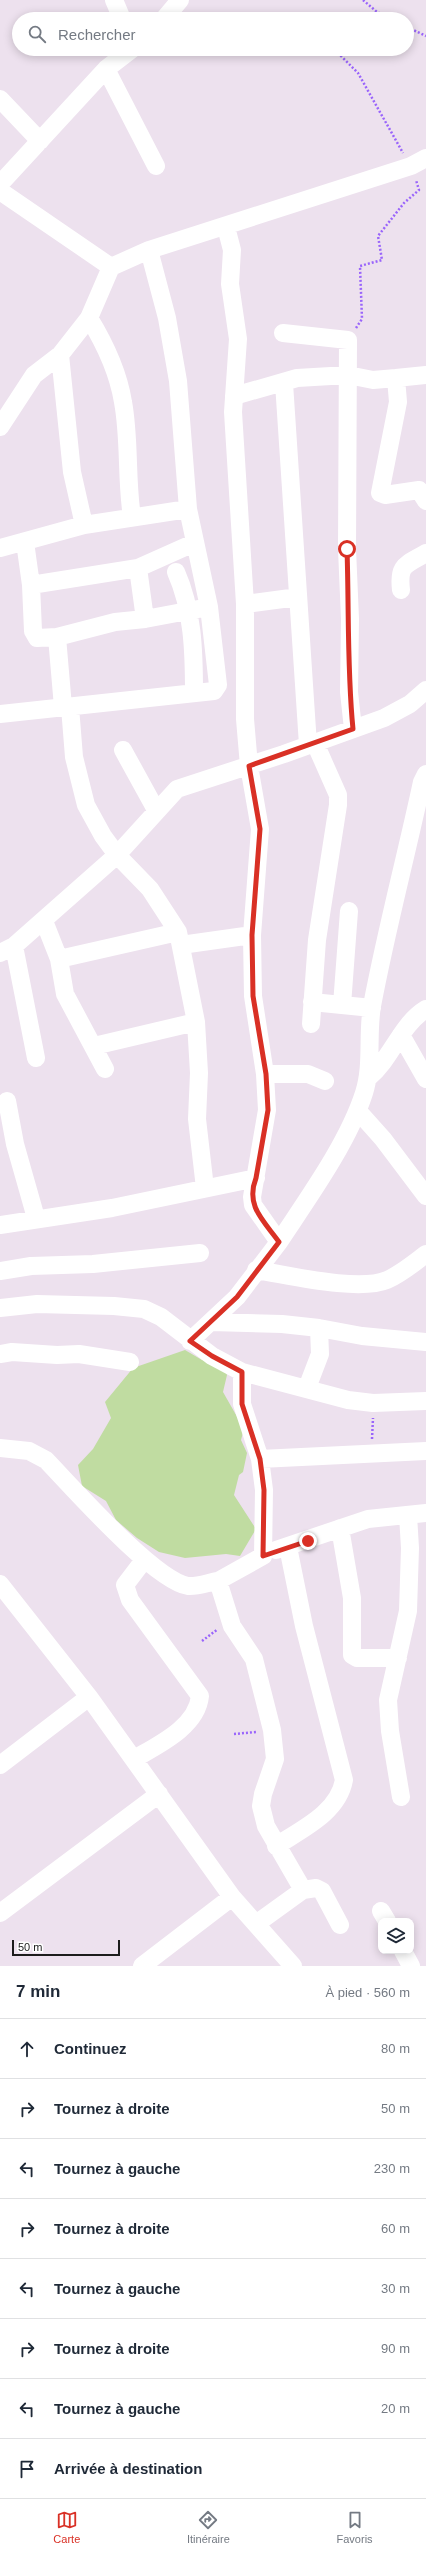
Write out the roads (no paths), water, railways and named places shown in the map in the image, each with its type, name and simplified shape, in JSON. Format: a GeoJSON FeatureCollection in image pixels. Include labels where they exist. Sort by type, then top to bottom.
{"type":"FeatureCollection","features":[{"type":"Feature","properties":{"kind":"street"},"geometry":{"type":"LineString","coordinates":[[114,0],[119,12]]}},
{"type":"Feature","properties":{"kind":"street"},"geometry":{"type":"LineString","coordinates":[[170,12],[180,0]]}},
{"type":"Feature","properties":{"kind":"street"},"geometry":{"type":"LineString","coordinates":[[0,184],[106,69],[123,56]]}},
{"type":"Feature","properties":{"kind":"street"},"geometry":{"type":"LineString","coordinates":[[106,69],[156,166]]}},
{"type":"Feature","properties":{"kind":"street"},"geometry":{"type":"LineString","coordinates":[[0,99],[40,140]]}},
{"type":"Feature","properties":{"kind":"street"},"geometry":{"type":"LineString","coordinates":[[0,427],[34,375],[60,354],[90,318],[111,267],[149,250],[226,227],[418,162]]}},
{"type":"Feature","properties":{"kind":"street"},"geometry":{"type":"LineString","coordinates":[[0,191],[111,267]]}},
{"type":"Feature","properties":{"kind":"street"},"geometry":{"type":"LineString","coordinates":[[226,227],[232,250],[231,290],[238,339],[232,412],[245,604],[245,719],[249,766],[260,829],[252,935],[253,996],[266,1074],[268,1110],[256,1178],[253,1187],[253,1205],[279,1242]]}},
{"type":"Feature","properties":{"kind":"street"},"geometry":{"type":"LineString","coordinates":[[0,714],[214,691],[218,685],[209,607],[194,543],[188,509],[178,381],[167,318],[149,250]]}},
{"type":"Feature","properties":{"kind":"street"},"geometry":{"type":"LineString","coordinates":[[90,318],[108,349],[123,402],[127,485],[132,518]]}},
{"type":"Feature","properties":{"kind":"street"},"geometry":{"type":"LineString","coordinates":[[283,333],[348,340],[347,549],[350,619],[349,692],[353,729]]}},
{"type":"Feature","properties":{"kind":"street"},"geometry":{"type":"LineString","coordinates":[[60,354],[72,472],[84,525]]}},
{"type":"Feature","properties":{"kind":"street"},"geometry":{"type":"LineString","coordinates":[[234,396],[284,383],[297,378],[348,375],[373,380],[426,375]]}},
{"type":"Feature","properties":{"kind":"street"},"geometry":{"type":"LineString","coordinates":[[396,378],[398,402],[380,493],[385,495],[424,492]]}},
{"type":"Feature","properties":{"kind":"street"},"geometry":{"type":"LineString","coordinates":[[284,383],[298,597],[312,744],[338,795],[338,805],[317,940],[311,1024]]}},
{"type":"Feature","properties":{"kind":"street"},"geometry":{"type":"LineString","coordinates":[[0,548],[84,525],[188,509]]}},
{"type":"Feature","properties":{"kind":"street"},"geometry":{"type":"LineString","coordinates":[[25,542],[31,584],[34,635],[37,638],[58,637],[115,622],[189,612],[209,607]]}},
{"type":"Feature","properties":{"kind":"street"},"geometry":{"type":"LineString","coordinates":[[31,584],[138,568],[194,543]]}},
{"type":"Feature","properties":{"kind":"street"},"geometry":{"type":"LineString","coordinates":[[401,590],[399,575],[402,566],[426,553]]}},
{"type":"Feature","properties":{"kind":"street"},"geometry":{"type":"LineString","coordinates":[[138,568],[145,619]]}},
{"type":"Feature","properties":{"kind":"street"},"geometry":{"type":"LineString","coordinates":[[176,572],[183,588],[189,612],[194,658],[194,693]]}},
{"type":"Feature","properties":{"kind":"street"},"geometry":{"type":"LineString","coordinates":[[245,604],[298,597]]}},
{"type":"Feature","properties":{"kind":"street"},"geometry":{"type":"LineString","coordinates":[[58,637],[74,757],[83,796],[103,836],[116,855],[150,888],[179,939],[196,1022],[199,1073],[197,1119],[205,1188]]}},
{"type":"Feature","properties":{"kind":"street"},"geometry":{"type":"LineString","coordinates":[[36,1058],[7,950],[44,921],[116,855],[177,788],[249,766],[384,718],[410,704],[426,690]]}},
{"type":"Feature","properties":{"kind":"street"},"geometry":{"type":"LineString","coordinates":[[123,750],[156,810]]}},
{"type":"Feature","properties":{"kind":"street"},"geometry":{"type":"LineString","coordinates":[[190,1341],[237,1297],[256,1270],[279,1242],[325,1171],[358,1111],[369,1077],[372,1008],[419,831],[425,779]]}},
{"type":"Feature","properties":{"kind":"street"},"geometry":{"type":"LineString","coordinates":[[342,1005],[349,911]]}},
{"type":"Feature","properties":{"kind":"street"},"geometry":{"type":"LineString","coordinates":[[44,921],[59,959],[61,980],[65,994],[105,1069]]}},
{"type":"Feature","properties":{"kind":"street"},"geometry":{"type":"LineString","coordinates":[[59,959],[179,939],[252,935]]}},
{"type":"Feature","properties":{"kind":"street"},"geometry":{"type":"LineString","coordinates":[[312,1002],[372,1008]]}},
{"type":"Feature","properties":{"kind":"street"},"geometry":{"type":"LineString","coordinates":[[369,1077],[377,1070],[401,1035],[419,1013],[426,1009]]}},
{"type":"Feature","properties":{"kind":"street"},"geometry":{"type":"LineString","coordinates":[[94,1046],[196,1022]]}},
{"type":"Feature","properties":{"kind":"street"},"geometry":{"type":"LineString","coordinates":[[401,1035],[426,1079]]}},
{"type":"Feature","properties":{"kind":"street"},"geometry":{"type":"LineString","coordinates":[[266,1074],[308,1074],[325,1081]]}},
{"type":"Feature","properties":{"kind":"street"},"geometry":{"type":"LineString","coordinates":[[7,1101],[15,1144],[36,1218]]}},
{"type":"Feature","properties":{"kind":"street"},"geometry":{"type":"LineString","coordinates":[[358,1111],[383,1139],[426,1196]]}},
{"type":"Feature","properties":{"kind":"street"},"geometry":{"type":"LineString","coordinates":[[0,1224],[112,1208],[256,1178]]}},
{"type":"Feature","properties":{"kind":"street"},"geometry":{"type":"LineString","coordinates":[[0,1271],[31,1266],[93,1264],[200,1253]]}},
{"type":"Feature","properties":{"kind":"street"},"geometry":{"type":"LineString","coordinates":[[256,1270],[356,1284],[375,1284],[388,1280],[426,1254]]}},
{"type":"Feature","properties":{"kind":"street"},"geometry":{"type":"LineString","coordinates":[[0,1308],[37,1304],[114,1306],[144,1309],[161,1317],[190,1341],[212,1356],[242,1372],[307,1388],[316,1392],[373,1404],[426,1401]]}},
{"type":"Feature","properties":{"kind":"street"},"geometry":{"type":"LineString","coordinates":[[211,1322],[282,1324],[319,1328],[362,1336],[426,1342]]}},
{"type":"Feature","properties":{"kind":"street"},"geometry":{"type":"LineString","coordinates":[[307,1388],[320,1354],[319,1328]]}},
{"type":"Feature","properties":{"kind":"street"},"geometry":{"type":"LineString","coordinates":[[0,1354],[12,1352],[57,1355],[79,1354],[130,1362]]}},
{"type":"Feature","properties":{"kind":"street"},"geometry":{"type":"LineString","coordinates":[[242,1372],[242,1404],[260,1459],[264,1490],[263,1556]]}},
{"type":"Feature","properties":{"kind":"street"},"geometry":{"type":"LineString","coordinates":[[0,1448],[28,1451],[46,1460],[144,1560],[171,1579],[189,1586],[218,1581],[263,1556],[368,1519],[426,1513]]}},
{"type":"Feature","properties":{"kind":"street"},"geometry":{"type":"LineString","coordinates":[[260,1459],[426,1451]]}},
{"type":"Feature","properties":{"kind":"street"},"geometry":{"type":"LineString","coordinates":[[401,1797],[390,1731],[388,1700],[408,1611],[410,1548],[408,1515]]}},
{"type":"Feature","properties":{"kind":"street"},"geometry":{"type":"LineString","coordinates":[[340,1528],[352,1598],[352,1654],[357,1658],[398,1658]]}},
{"type":"Feature","properties":{"kind":"street"},"geometry":{"type":"LineString","coordinates":[[276,1846],[323,1815],[334,1804],[342,1791],[344,1780],[304,1626],[288,1547]]}},
{"type":"Feature","properties":{"kind":"street"},"geometry":{"type":"LineString","coordinates":[[134,1759],[170,1738],[199,1708],[200,1696],[130,1600],[125,1585],[144,1560]]}},
{"type":"Feature","properties":{"kind":"street"},"geometry":{"type":"LineString","coordinates":[[218,1581],[232,1626],[254,1659],[272,1730],[275,1759],[263,1794],[261,1806],[266,1826],[276,1846],[303,1890]]}},
{"type":"Feature","properties":{"kind":"street"},"geometry":{"type":"LineString","coordinates":[[0,1584],[89,1697],[232,1896],[293,1966]]}},
{"type":"Feature","properties":{"kind":"street"},"geometry":{"type":"LineString","coordinates":[[0,1764],[89,1697]]}},
{"type":"Feature","properties":{"kind":"street"},"geometry":{"type":"LineString","coordinates":[[0,1913],[159,1794]]}},
{"type":"Feature","properties":{"kind":"street"},"geometry":{"type":"LineString","coordinates":[[256,1924],[303,1890],[316,1888],[322,1891],[340,1925]]}},
{"type":"Feature","properties":{"kind":"street"},"geometry":{"type":"LineString","coordinates":[[142,1966],[232,1896]]}}]}
